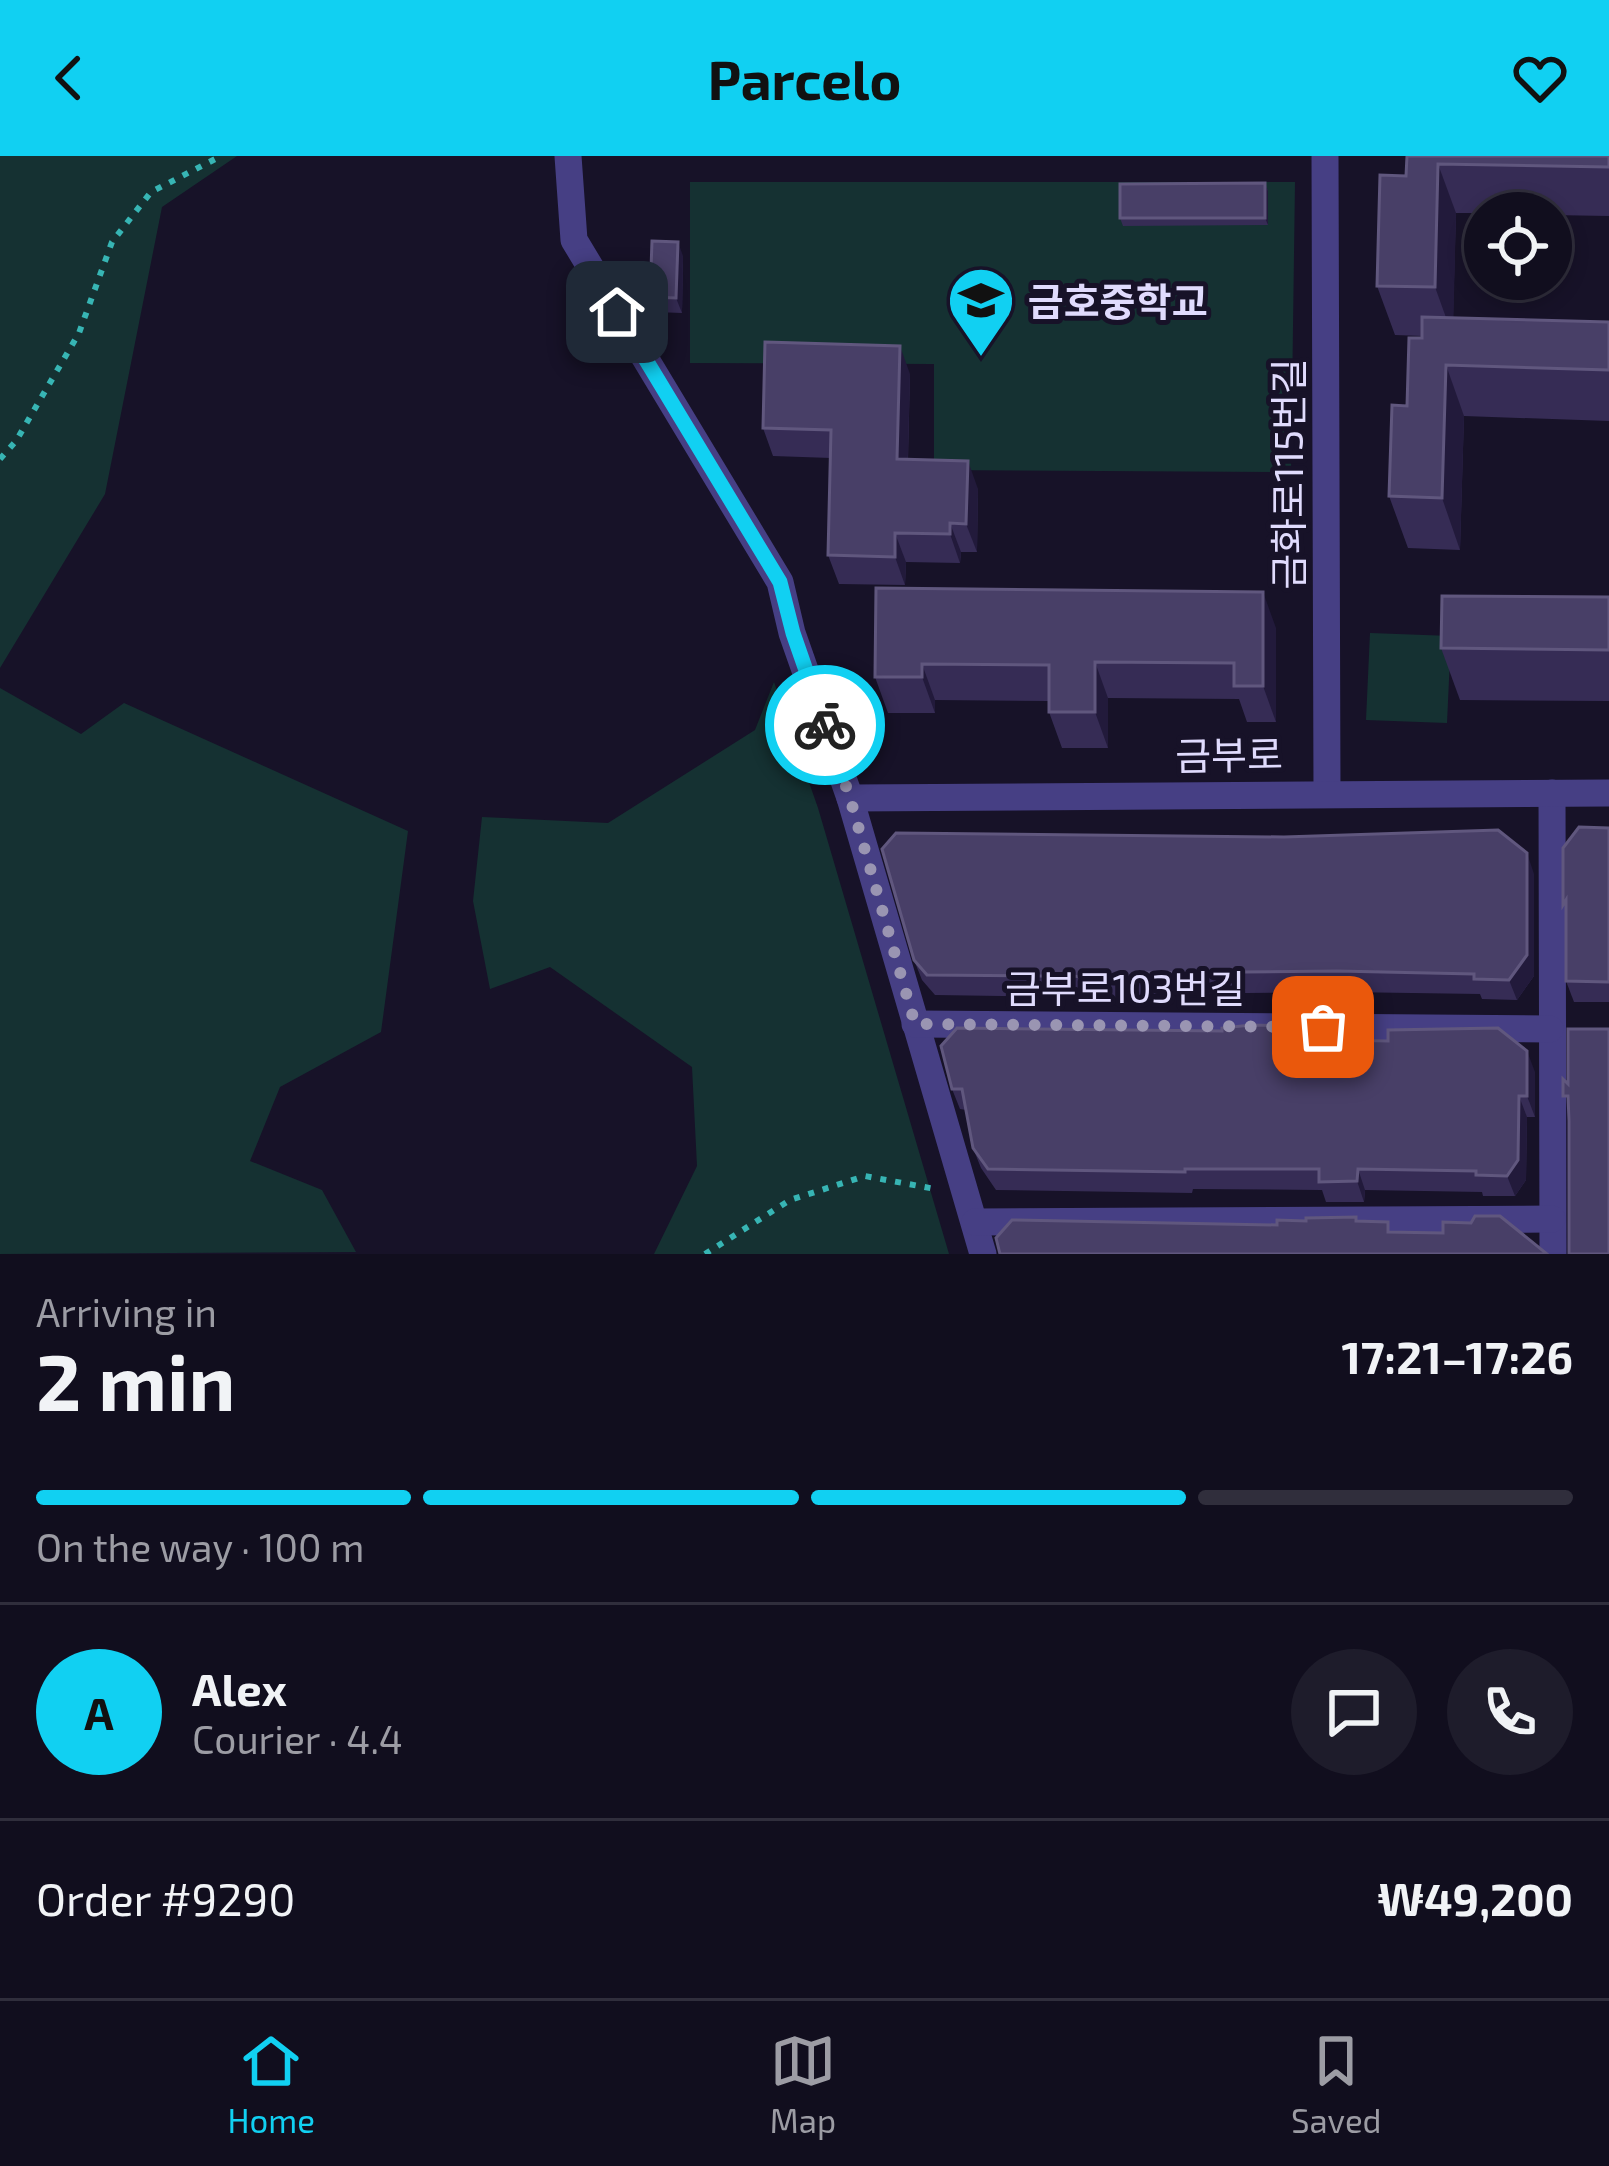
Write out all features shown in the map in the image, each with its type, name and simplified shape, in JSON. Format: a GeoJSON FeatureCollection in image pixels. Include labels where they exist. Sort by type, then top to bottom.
{"type":"FeatureCollection","features":[{"type":"Feature","properties":{"kind":"street"},"geometry":{"type":"LineString","coordinates":[[568,156],[574,240],[780,582],[850,798],[983,1254]]}},
{"type":"Feature","properties":{"kind":"street","name":"금화로115번길"},"geometry":{"type":"LineString","coordinates":[[1325,156],[1327,792]]}},
{"type":"Feature","properties":{"kind":"street"},"geometry":{"type":"LineString","coordinates":[[1552,794],[1553,1254]]}},
{"type":"Feature","properties":{"kind":"street","name":"금부로"},"geometry":{"type":"LineString","coordinates":[[850,798],[1609,794]]}},
{"type":"Feature","properties":{"kind":"street","name":"금부로103번길"},"geometry":{"type":"LineString","coordinates":[[915,1024],[1550,1029]]}},
{"type":"Feature","properties":{"kind":"street"},"geometry":{"type":"LineString","coordinates":[[975,1222],[1552,1220]]}},
{"type":"Feature","properties":{"kind":"path"},"geometry":{"type":"LineString","coordinates":[[0,459],[16,441],[79,333],[112,242],[151,192],[221,156]]}},
{"type":"Feature","properties":{"kind":"path"},"geometry":{"type":"LineString","coordinates":[[704,1254],[790,1200],[865,1176],[940,1190],[975,1222]]}},
{"type":"Feature","properties":{"kind":"green space"},"geometry":{"type":"Polygon","coordinates":[[[0,156],[237,156],[162,207],[105,494],[0,668],[0,156]]]}},
{"type":"Feature","properties":{"kind":"green space"},"geometry":{"type":"Polygon","coordinates":[[[690,182],[1295,182],[1291,472],[934,470],[934,364],[690,363],[690,182]]]}},
{"type":"Feature","properties":{"kind":"green space"},"geometry":{"type":"Polygon","coordinates":[[[1370,633],[1451,636],[1447,723],[1366,720],[1370,633]]]}},
{"type":"Feature","properties":{"kind":"green space"},"geometry":{"type":"Polygon","coordinates":[[[774,682],[818,808],[949,1254],[654,1254],[697,1166],[692,1067],[550,967],[490,989],[473,901],[482,817],[608,823],[755,730],[774,682]]]}},
{"type":"Feature","properties":{"kind":"green space"},"geometry":{"type":"Polygon","coordinates":[[[0,688],[81,734],[124,703],[408,831],[381,1032],[280,1087],[250,1161],[322,1190],[356,1252],[0,1254],[0,688]]]}},
{"type":"Feature","properties":{"kind":"building"},"geometry":{"type":"Polygon","coordinates":[[[1407,156],[1609,156],[1609,167],[1438,164],[1435,287],[1377,286],[1380,175],[1406,176],[1407,156]]]}},
{"type":"Feature","properties":{"kind":"building"},"geometry":{"type":"Polygon","coordinates":[[[1265,183],[1265,218],[1120,218],[1120,184],[1265,183]]]}},
{"type":"Feature","properties":{"kind":"building"},"geometry":{"type":"Polygon","coordinates":[[[652,241],[678,242],[676,298],[650,297],[652,241]]]}},
{"type":"Feature","properties":{"kind":"building"},"geometry":{"type":"Polygon","coordinates":[[[1422,317],[1609,322],[1609,370],[1446,365],[1442,498],[1389,496],[1392,405],[1407,406],[1409,338],[1422,338],[1422,317]]]}},
{"type":"Feature","properties":{"kind":"building"},"geometry":{"type":"Polygon","coordinates":[[[765,342],[900,346],[897,459],[968,461],[966,524],[950,523],[950,534],[895,533],[895,557],[828,555],[831,430],[763,428],[765,342]]]}},
{"type":"Feature","properties":{"kind":"building"},"geometry":{"type":"Polygon","coordinates":[[[876,588],[1263,592],[1263,686],[1234,686],[1234,663],[1095,662],[1095,712],[1049,712],[1049,665],[922,664],[922,677],[875,677],[876,588]]]}},
{"type":"Feature","properties":{"kind":"building"},"geometry":{"type":"Polygon","coordinates":[[[1442,596],[1609,597],[1609,650],[1441,648],[1442,596]]]}},
{"type":"Feature","properties":{"kind":"building"},"geometry":{"type":"Polygon","coordinates":[[[1579,827],[1609,828],[1609,982],[1566,981],[1563,848],[1579,827]]]}},
{"type":"Feature","properties":{"kind":"building"},"geometry":{"type":"Polygon","coordinates":[[[1498,830],[1527,853],[1527,955],[1509,980],[1474,979],[1474,974],[1337,971],[1136,973],[1136,977],[927,975],[914,960],[882,849],[896,833],[1284,837],[1498,830]]]}},
{"type":"Feature","properties":{"kind":"building"},"geometry":{"type":"Polygon","coordinates":[[[1251,1025],[1334,1029],[1333,1040],[1388,1041],[1388,1030],[1498,1028],[1527,1051],[1527,1096],[1519,1096],[1518,1160],[1507,1176],[1358,1169],[1357,1181],[1319,1182],[1319,1169],[988,1169],[973,1148],[962,1089],[952,1089],[941,1046],[957,1028],[1222,1031],[1251,1025]]]}},
{"type":"Feature","properties":{"kind":"building"},"geometry":{"type":"Polygon","coordinates":[[[1568,1029],[1609,1029],[1609,1254],[1569,1254],[1569,1121],[1568,1096],[1563,1096],[1563,1079],[1568,1084],[1568,1029]]]}},
{"type":"Feature","properties":{"kind":"building"},"geometry":{"type":"Polygon","coordinates":[[[1475,1216],[1500,1216],[1547,1254],[1000,1254],[996,1238],[1012,1220],[1277,1225],[1277,1220],[1356,1217],[1356,1221],[1388,1222],[1388,1232],[1443,1233],[1443,1222],[1471,1223],[1475,1216]]]}},
{"type":"Feature","properties":{"kind":"way so far"},"geometry":{"type":"LineString","coordinates":[[825,725],[915,1024],[1323,1027]]}},
{"type":"Feature","properties":{"kind":"place","name":"금호중학교"},"geometry":{"type":"Point","coordinates":[981,359]}},
{"type":"Feature","properties":{"kind":"route"},"geometry":{"type":"LineString","coordinates":[[617,312],[780,582],[825,725]]}}]}
